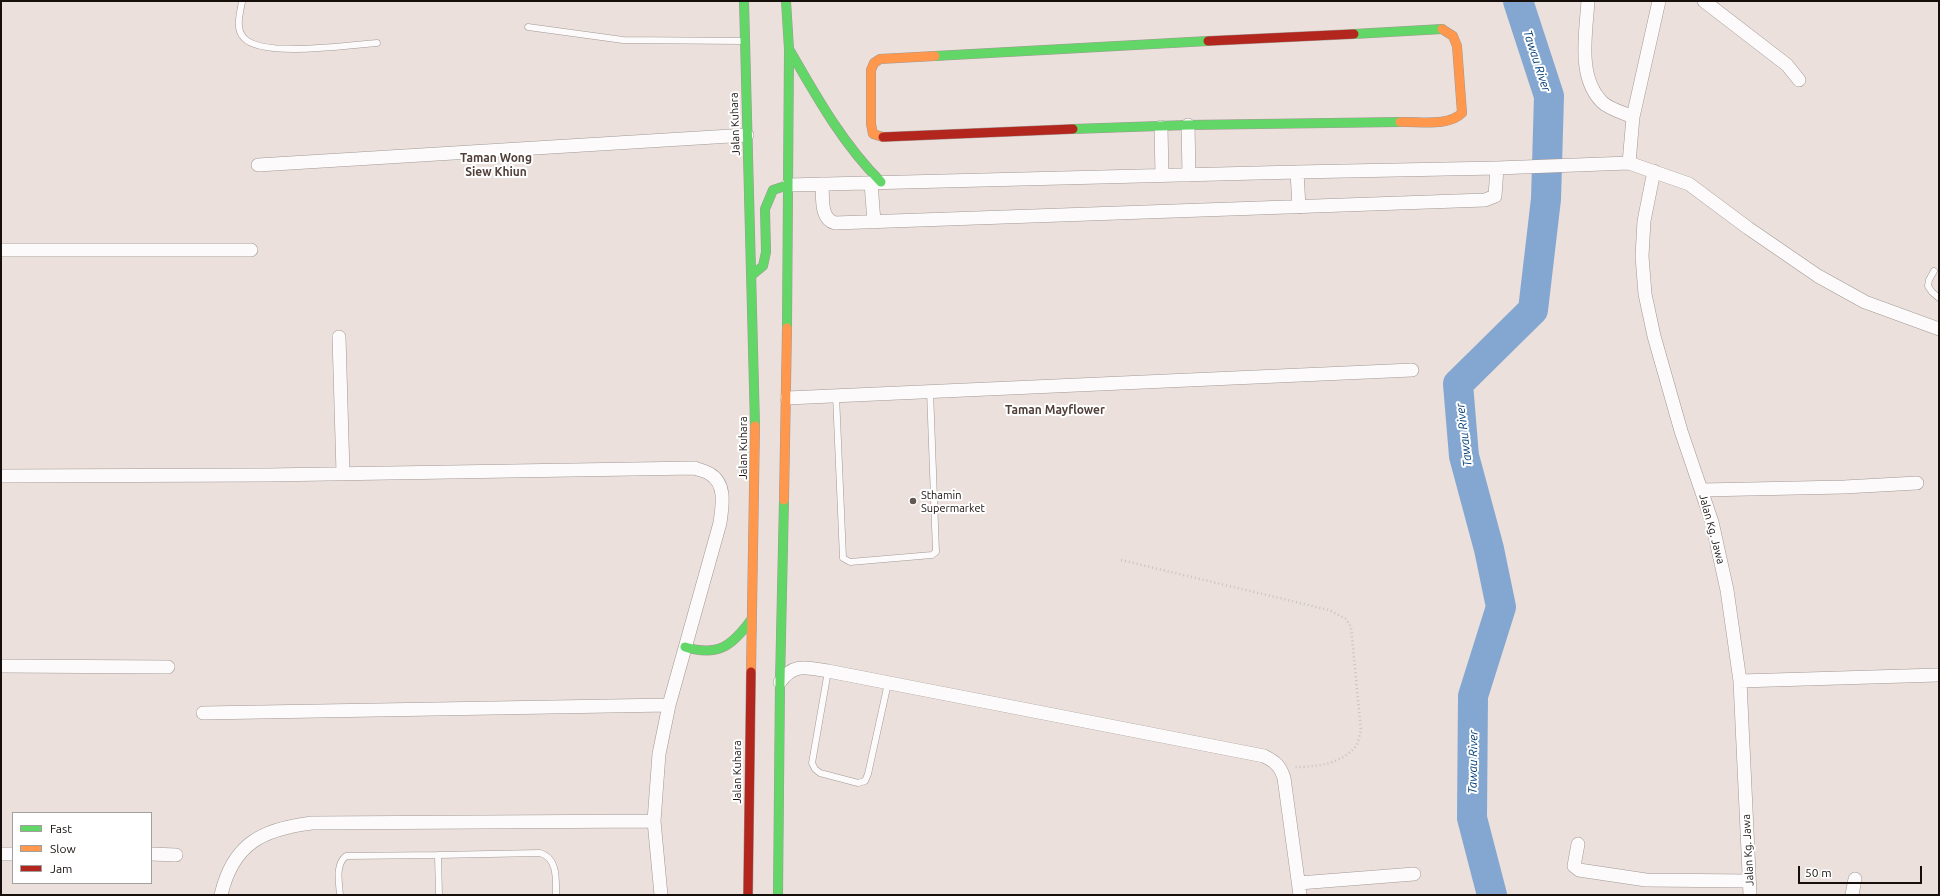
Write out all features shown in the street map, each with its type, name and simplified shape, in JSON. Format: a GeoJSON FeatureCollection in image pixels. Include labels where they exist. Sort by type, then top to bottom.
{"type":"FeatureCollection","features":[{"type":"Feature","properties":{"kind":"main road","name":"Jalan Kuhara"},"geometry":{"type":"LineString","coordinates":[[744,1],[752,275],[755,472],[750,620],[748,895]]}},
{"type":"Feature","properties":{"kind":"main road"},"geometry":{"type":"LineString","coordinates":[[778,895],[780,682],[787,398],[788,49],[786,1]]}},
{"type":"Feature","properties":{"kind":"main road"},"geometry":{"type":"LineString","coordinates":[[1442,29],[1453,36],[1457,46],[1462,113],[1457,118],[1448,121],[1188,126],[879,137],[873,134],[871,124],[871,70],[874,63],[880,59],[1442,29]]}},
{"type":"Feature","properties":{"kind":"main road"},"geometry":{"type":"LineString","coordinates":[[788,49],[819,101],[876,183]]}},
{"type":"Feature","properties":{"kind":"main road"},"geometry":{"type":"LineString","coordinates":[[752,275],[763,266],[766,252],[765,209],[773,190],[788,185]]}},
{"type":"Feature","properties":{"kind":"main road"},"geometry":{"type":"LineString","coordinates":[[686,647],[699,652],[714,652],[729,645],[740,636],[750,620]]}},
{"type":"Feature","properties":{"kind":"street"},"geometry":{"type":"LineString","coordinates":[[1588,1],[1585,63],[1592,89],[1603,103],[1633,117]]}},
{"type":"Feature","properties":{"kind":"street"},"geometry":{"type":"LineString","coordinates":[[1629,163],[1633,117],[1660,1]]}},
{"type":"Feature","properties":{"kind":"street"},"geometry":{"type":"LineString","coordinates":[[1704,1],[1787,65],[1799,80]]}},
{"type":"Feature","properties":{"kind":"street"},"geometry":{"type":"LineString","coordinates":[[1161,126],[1162,176]]}},
{"type":"Feature","properties":{"kind":"street"},"geometry":{"type":"LineString","coordinates":[[1188,126],[1190,175]]}},
{"type":"Feature","properties":{"kind":"street"},"geometry":{"type":"LineString","coordinates":[[258,165],[747,135]]}},
{"type":"Feature","properties":{"kind":"street"},"geometry":{"type":"LineString","coordinates":[[788,185],[1497,168],[1537,165],[1629,163],[1689,184],[1748,228],[1831,284],[1864,302],[1939,330]]}},
{"type":"Feature","properties":{"kind":"street"},"geometry":{"type":"LineString","coordinates":[[822,184],[825,217],[829,221],[835,223],[1485,200],[1495,196],[1497,168]]}},
{"type":"Feature","properties":{"kind":"street","name":"Jalan Kg. Jawa"},"geometry":{"type":"LineString","coordinates":[[1654,171],[1644,221],[1642,256],[1645,294],[1654,336],[1681,431],[1702,490],[1723,568],[1740,681],[1750,895]]}},
{"type":"Feature","properties":{"kind":"street"},"geometry":{"type":"LineString","coordinates":[[1297,172],[1299,207]]}},
{"type":"Feature","properties":{"kind":"street"},"geometry":{"type":"LineString","coordinates":[[874,222],[876,183]]}},
{"type":"Feature","properties":{"kind":"street"},"geometry":{"type":"LineString","coordinates":[[1,250],[251,250]]}},
{"type":"Feature","properties":{"kind":"street"},"geometry":{"type":"LineString","coordinates":[[338,337],[343,474]]}},
{"type":"Feature","properties":{"kind":"street"},"geometry":{"type":"LineString","coordinates":[[787,398],[1412,370]]}},
{"type":"Feature","properties":{"kind":"street"},"geometry":{"type":"LineString","coordinates":[[1,476],[343,474],[695,468],[710,474],[721,486],[723,502],[720,523],[669,705],[659,754],[654,821],[661,895]]}},
{"type":"Feature","properties":{"kind":"street"},"geometry":{"type":"LineString","coordinates":[[1702,490],[1844,487],[1917,483]]}},
{"type":"Feature","properties":{"kind":"street"},"geometry":{"type":"LineString","coordinates":[[1,666],[168,667]]}},
{"type":"Feature","properties":{"kind":"street"},"geometry":{"type":"LineString","coordinates":[[780,682],[786,673],[801,667],[828,671],[1264,756],[1275,761],[1281,768],[1284,778],[1300,889],[1414,874]]}},
{"type":"Feature","properties":{"kind":"street"},"geometry":{"type":"LineString","coordinates":[[1740,681],[1938,675]]}},
{"type":"Feature","properties":{"kind":"street"},"geometry":{"type":"LineString","coordinates":[[202,712],[669,705]]}},
{"type":"Feature","properties":{"kind":"street"},"geometry":{"type":"LineString","coordinates":[[221,895],[232,866],[246,848],[261,836],[283,827],[312,823],[654,821]]}},
{"type":"Feature","properties":{"kind":"street"},"geometry":{"type":"LineString","coordinates":[[1578,844],[1574,866],[1579,870],[1646,880],[1749,881]]}},
{"type":"Feature","properties":{"kind":"street"},"geometry":{"type":"LineString","coordinates":[[1,854],[12,854]]}},
{"type":"Feature","properties":{"kind":"street"},"geometry":{"type":"LineString","coordinates":[[152,854],[176,855]]}},
{"type":"Feature","properties":{"kind":"street"},"geometry":{"type":"LineString","coordinates":[[1852,895],[1854,878]]}},
{"type":"Feature","properties":{"kind":"lane"},"geometry":{"type":"LineString","coordinates":[[242,2],[239,24],[243,38],[256,46],[281,50],[378,43]]}},
{"type":"Feature","properties":{"kind":"lane"},"geometry":{"type":"LineString","coordinates":[[528,27],[622,40],[745,41]]}},
{"type":"Feature","properties":{"kind":"lane"},"geometry":{"type":"LineString","coordinates":[[1934,270],[1928,280],[1928,286],[1939,298]]}},
{"type":"Feature","properties":{"kind":"lane"},"geometry":{"type":"LineString","coordinates":[[836,396],[844,558],[850,562],[932,556],[936,552],[930,391]]}},
{"type":"Feature","properties":{"kind":"lane"},"geometry":{"type":"LineString","coordinates":[[828,671],[812,763],[815,769],[820,773],[858,783],[865,780],[868,774],[888,683]]}},
{"type":"Feature","properties":{"kind":"lane"},"geometry":{"type":"LineString","coordinates":[[340,895],[339,865],[341,860],[346,856],[544,854],[555,868],[556,895]]}},
{"type":"Feature","properties":{"kind":"lane"},"geometry":{"type":"LineString","coordinates":[[438,855],[439,895]]}},
{"type":"Feature","properties":{"kind":"path"},"geometry":{"type":"LineString","coordinates":[[1121,560],[1329,610],[1346,619],[1351,627],[1361,731],[1356,745],[1346,755],[1319,767],[1281,768]]}},
{"type":"Feature","properties":{"kind":"waterway","name":"Tawau River"},"geometry":{"type":"LineString","coordinates":[[1492,895],[1472,818],[1473,696],[1501,607],[1489,549],[1464,456],[1458,384],[1533,310],[1546,199],[1549,96],[1518,1]]}},
{"type":"Feature","properties":{"kind":"traffic: fast"},"geometry":{"type":"LineString","coordinates":[[744,1],[755,426]]}},
{"type":"Feature","properties":{"kind":"traffic: fast"},"geometry":{"type":"LineString","coordinates":[[786,1],[789,49],[787,328]]}},
{"type":"Feature","properties":{"kind":"traffic: fast"},"geometry":{"type":"LineString","coordinates":[[1354,34],[1442,29]]}},
{"type":"Feature","properties":{"kind":"traffic: fast"},"geometry":{"type":"LineString","coordinates":[[935,56],[1208,41]]}},
{"type":"Feature","properties":{"kind":"traffic: fast"},"geometry":{"type":"LineString","coordinates":[[789,49],[830,118],[854,151],[881,182]]}},
{"type":"Feature","properties":{"kind":"traffic: fast"},"geometry":{"type":"LineString","coordinates":[[1073,129],[1188,125],[1400,122]]}},
{"type":"Feature","properties":{"kind":"traffic: fast"},"geometry":{"type":"LineString","coordinates":[[752,275],[763,266],[766,252],[765,209],[773,190],[788,185]]}},
{"type":"Feature","properties":{"kind":"traffic: fast"},"geometry":{"type":"LineString","coordinates":[[778,895],[780,682],[784,500]]}},
{"type":"Feature","properties":{"kind":"traffic: fast"},"geometry":{"type":"LineString","coordinates":[[685,647],[707,651],[723,647],[737,637],[751,620]]}},
{"type":"Feature","properties":{"kind":"traffic: slow"},"geometry":{"type":"LineString","coordinates":[[1400,122],[1441,122],[1449,120],[1462,113],[1457,46],[1453,36],[1442,29]]}},
{"type":"Feature","properties":{"kind":"traffic: slow"},"geometry":{"type":"LineString","coordinates":[[883,137],[873,134],[871,124],[871,70],[874,63],[880,59],[935,56]]}},
{"type":"Feature","properties":{"kind":"traffic: slow"},"geometry":{"type":"LineString","coordinates":[[784,500],[787,328]]}},
{"type":"Feature","properties":{"kind":"traffic: slow"},"geometry":{"type":"LineString","coordinates":[[751,672],[755,426]]}},
{"type":"Feature","properties":{"kind":"traffic: jam"},"geometry":{"type":"LineString","coordinates":[[1208,41],[1354,34]]}},
{"type":"Feature","properties":{"kind":"traffic: jam"},"geometry":{"type":"LineString","coordinates":[[883,137],[1073,129]]}},
{"type":"Feature","properties":{"kind":"traffic: jam"},"geometry":{"type":"LineString","coordinates":[[748,895],[751,672]]}},
{"type":"Feature","properties":{"kind":"place","name":"Sthamin Supermarket"},"geometry":{"type":"Point","coordinates":[913,501]}},
{"type":"Feature","properties":{"kind":"district","name":"Taman Wong Siew Khiun"},"geometry":{"type":"Point","coordinates":[496,165]}},
{"type":"Feature","properties":{"kind":"district","name":"Taman Mayflower"},"geometry":{"type":"Point","coordinates":[1055,410]}}]}
